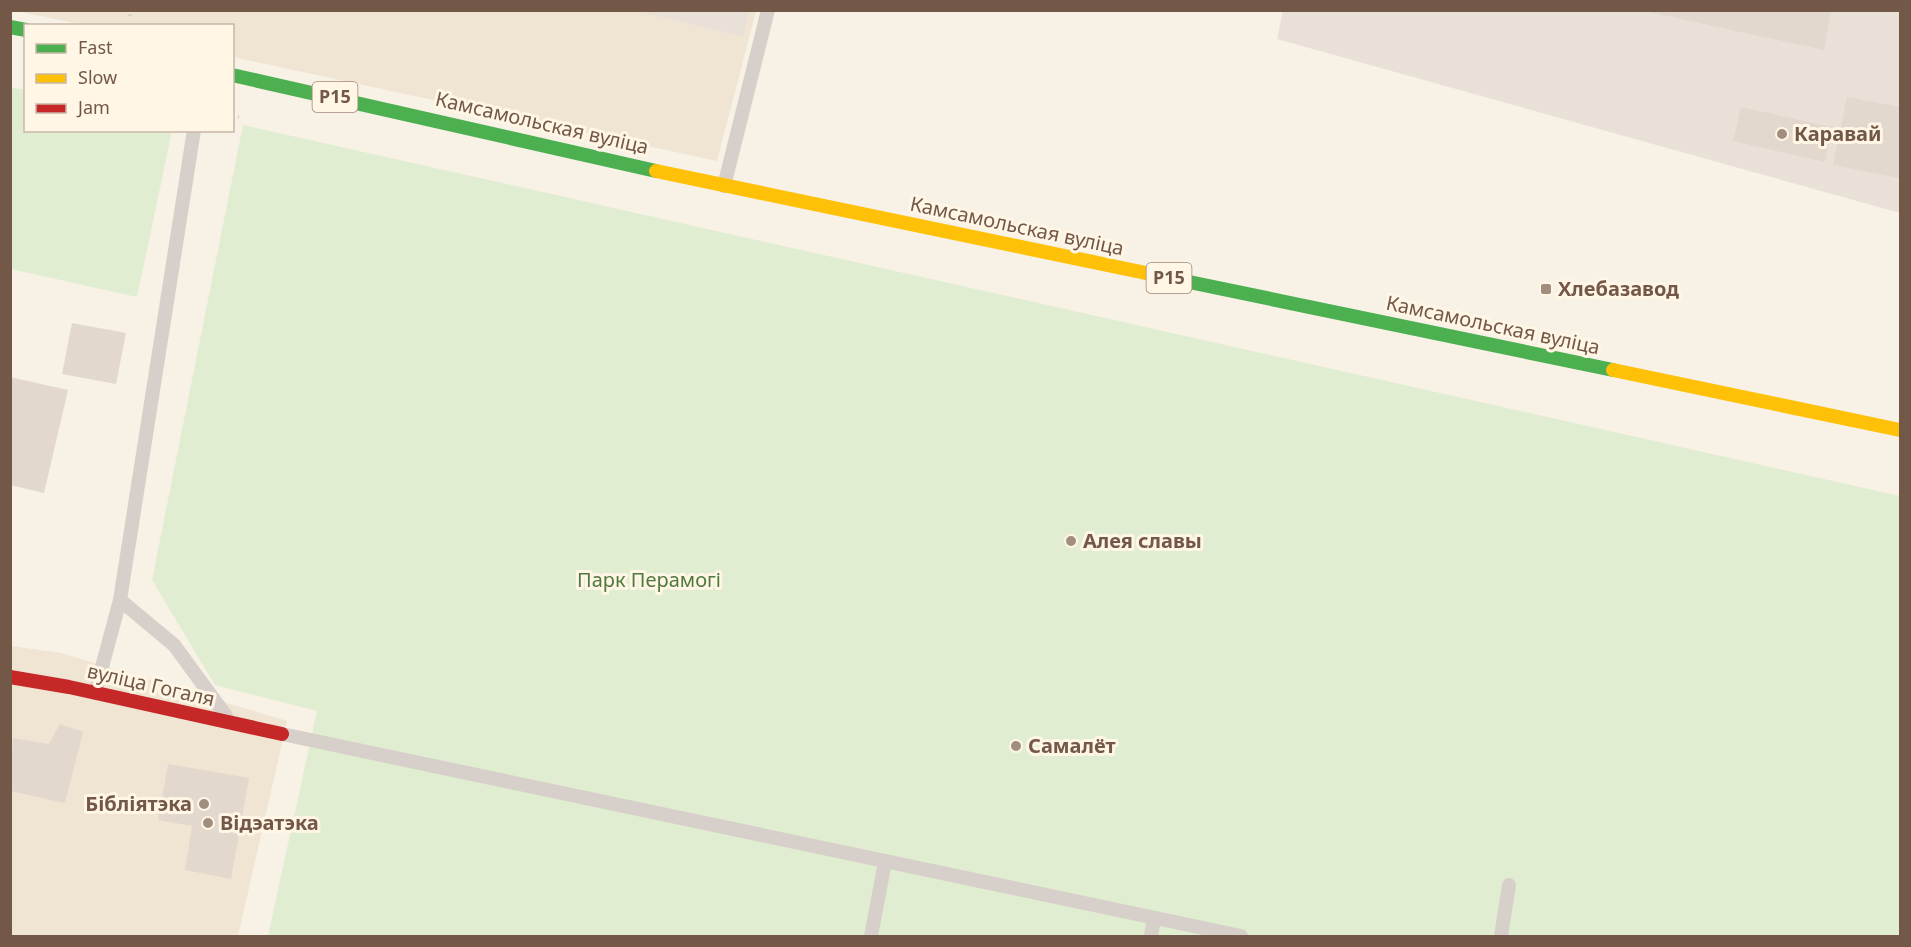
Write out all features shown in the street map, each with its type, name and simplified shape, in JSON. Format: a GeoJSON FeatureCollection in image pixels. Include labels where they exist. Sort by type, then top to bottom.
{"type":"FeatureCollection","features":[{"type":"Feature","properties":{"kind":"main road","name":"Камсамольская вуліца"},"geometry":{"type":"LineString","coordinates":[[234,75],[724,186],[1900,430]]}},
{"type":"Feature","properties":{"kind":"main road","name":"вуліца Гогаля"},"geometry":{"type":"LineString","coordinates":[[10,677],[282,734]]}},
{"type":"Feature","properties":{"kind":"lane"},"geometry":{"type":"LineString","coordinates":[[19,29],[24,10]]}},
{"type":"Feature","properties":{"kind":"lane"},"geometry":{"type":"LineString","coordinates":[[724,186],[768,10]]}},
{"type":"Feature","properties":{"kind":"lane"},"geometry":{"type":"LineString","coordinates":[[95,693],[120,600],[194,132]]}},
{"type":"Feature","properties":{"kind":"lane"},"geometry":{"type":"LineString","coordinates":[[120,600],[174,645],[231,723]]}},
{"type":"Feature","properties":{"kind":"lane"},"geometry":{"type":"LineString","coordinates":[[282,734],[1241,936]]}},
{"type":"Feature","properties":{"kind":"lane"},"geometry":{"type":"LineString","coordinates":[[872,936],[885,861]]}},
{"type":"Feature","properties":{"kind":"lane"},"geometry":{"type":"LineString","coordinates":[[1501,936],[1509,885]]}},
{"type":"Feature","properties":{"kind":"lane"},"geometry":{"type":"LineString","coordinates":[[1151,936],[1155,918]]}},
{"type":"Feature","properties":{"kind":"path"},"geometry":{"type":"LineString","coordinates":[[130,16],[131,10]]}},
{"type":"Feature","properties":{"kind":"path"},"geometry":{"type":"LineString","coordinates":[[234,116],[239,117]]}},
{"type":"Feature","properties":{"kind":"shaded area"},"geometry":{"type":"Polygon","coordinates":[[[1283,10],[1900,11],[1900,213],[1277,39],[1283,10]]]}},
{"type":"Feature","properties":{"kind":"shaded area"},"geometry":{"type":"Polygon","coordinates":[[[16,11],[756,11],[717,161],[234,57],[234,24],[80,24],[16,11]]]}},
{"type":"Feature","properties":{"kind":"shaded area"},"geometry":{"type":"Polygon","coordinates":[[[636,11],[749,11],[743,37],[636,11]]]}},
{"type":"Feature","properties":{"kind":"shaded area"},"geometry":{"type":"Polygon","coordinates":[[[11,646],[61,653],[287,721],[238,936],[11,936],[11,646]]]}},
{"type":"Feature","properties":{"kind":"green space"},"geometry":{"type":"Polygon","coordinates":[[[10,87],[24,90],[24,132],[172,132],[137,297],[11,269],[10,87]]]}},
{"type":"Feature","properties":{"kind":"green space","name":"Парк Перамогі"},"geometry":{"type":"Polygon","coordinates":[[[243,125],[1900,496],[1900,936],[268,936],[317,711],[215,685],[152,580],[243,125]]]}},
{"type":"Feature","properties":{"kind":"building"},"geometry":{"type":"Polygon","coordinates":[[[1640,10],[1831,10],[1824,50],[1640,10]]]}},
{"type":"Feature","properties":{"kind":"building"},"geometry":{"type":"Polygon","coordinates":[[[1847,97],[1900,107],[1900,178],[1833,165],[1847,97]]]}},
{"type":"Feature","properties":{"kind":"building","name":"Каравай"},"geometry":{"type":"Polygon","coordinates":[[[1741,107],[1832,127],[1825,162],[1733,141],[1741,107]]]}},
{"type":"Feature","properties":{"kind":"building"},"geometry":{"type":"Polygon","coordinates":[[[72,323],[126,333],[116,384],[62,374],[72,323]]]}},
{"type":"Feature","properties":{"kind":"building"},"geometry":{"type":"Polygon","coordinates":[[[10,377],[68,390],[44,493],[10,485],[10,377]]]}},
{"type":"Feature","properties":{"kind":"building"},"geometry":{"type":"Polygon","coordinates":[[[60,724],[83,732],[65,803],[10,791],[13,738],[49,744],[60,724]]]}},
{"type":"Feature","properties":{"kind":"building","name":"Відэатэка"},"geometry":{"type":"Polygon","coordinates":[[[168,764],[249,778],[231,879],[185,870],[192,826],[158,820],[168,764]]]}},
{"type":"Feature","properties":{"kind":"traffic: fast"},"geometry":{"type":"LineString","coordinates":[[10,27],[24,30]]}},
{"type":"Feature","properties":{"kind":"traffic: fast"},"geometry":{"type":"LineString","coordinates":[[234,75],[656,171]]}},
{"type":"Feature","properties":{"kind":"traffic: fast"},"geometry":{"type":"LineString","coordinates":[[1165,277],[1613,370]]}},
{"type":"Feature","properties":{"kind":"traffic: slow"},"geometry":{"type":"LineString","coordinates":[[656,171],[1165,277]]}},
{"type":"Feature","properties":{"kind":"traffic: slow"},"geometry":{"type":"LineString","coordinates":[[1613,370],[1900,430]]}},
{"type":"Feature","properties":{"kind":"traffic: jam"},"geometry":{"type":"LineString","coordinates":[[10,677],[69,687],[282,734]]}},
{"type":"Feature","properties":{"kind":"place","name":"Каравай"},"geometry":{"type":"Point","coordinates":[1782,134]}},
{"type":"Feature","properties":{"kind":"place","name":"Хлебазавод"},"geometry":{"type":"Point","coordinates":[1546,289]}},
{"type":"Feature","properties":{"kind":"place","name":"Алея славы"},"geometry":{"type":"Point","coordinates":[1071,541]}},
{"type":"Feature","properties":{"kind":"place","name":"Самалёт"},"geometry":{"type":"Point","coordinates":[1016,746]}},
{"type":"Feature","properties":{"kind":"place","name":"Бібліятэка"},"geometry":{"type":"Point","coordinates":[204,804]}},
{"type":"Feature","properties":{"kind":"place","name":"Відэатэка"},"geometry":{"type":"Point","coordinates":[208,823]}}]}
